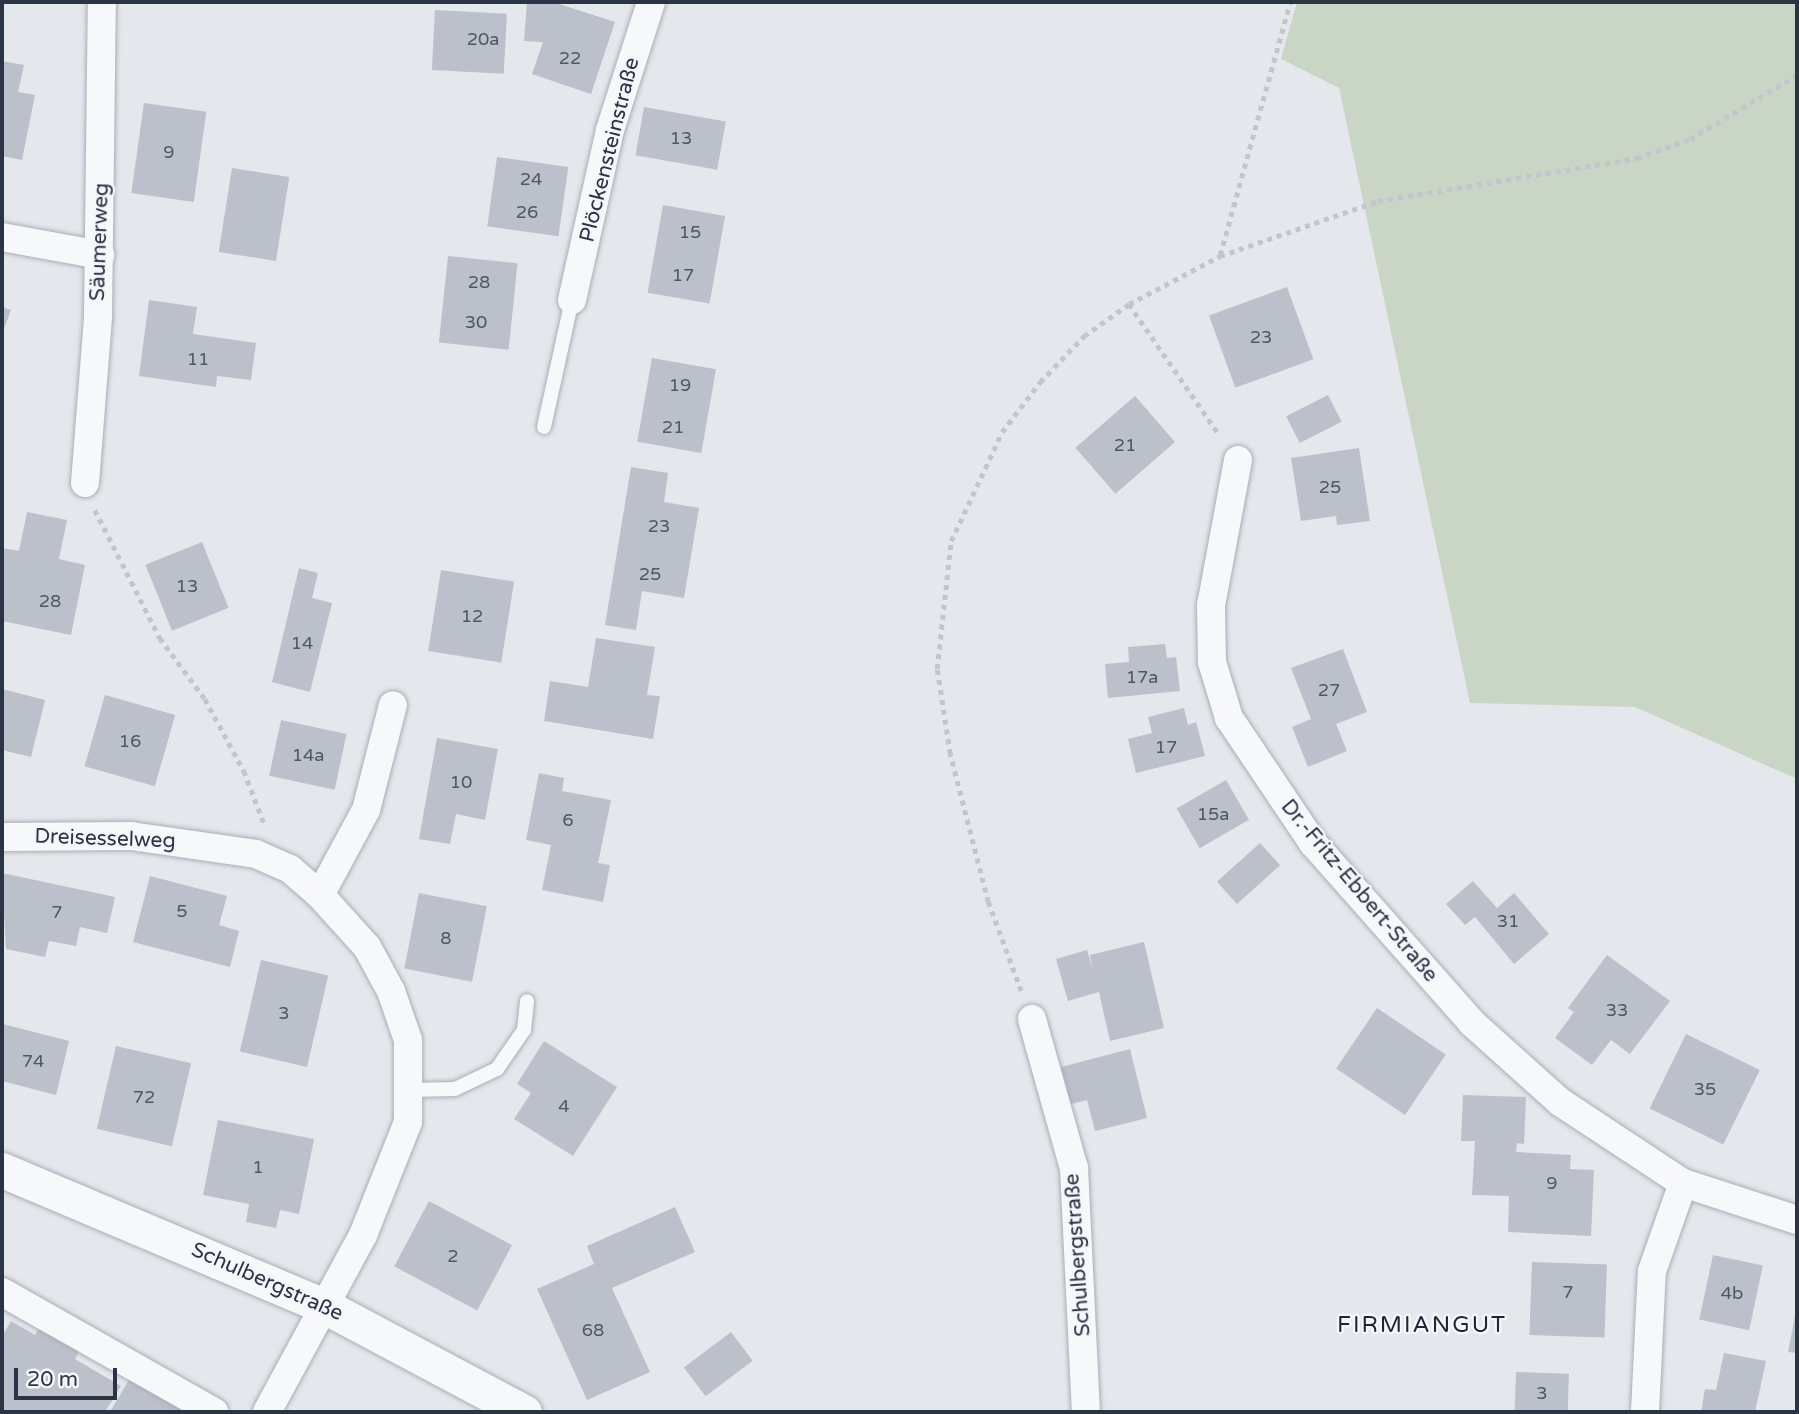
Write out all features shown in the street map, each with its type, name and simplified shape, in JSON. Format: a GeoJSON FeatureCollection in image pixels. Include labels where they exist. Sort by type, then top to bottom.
{"type":"FeatureCollection","features":[{"type":"Feature","properties":{"kind":"street","name":"Säumerweg"},"geometry":{"type":"LineString","coordinates":[[85,483],[100,255],[102,2]]}},
{"type":"Feature","properties":{"kind":"street","name":"Plöckensteinstraße"},"geometry":{"type":"LineString","coordinates":[[572,300],[610,130],[650,2]]}},
{"type":"Feature","properties":{"kind":"street"},"geometry":{"type":"LineString","coordinates":[[2,236],[100,255]]}},
{"type":"Feature","properties":{"kind":"street","name":"Dr.-Fritz-Ebbert-Straße"},"geometry":{"type":"LineString","coordinates":[[1238,460],[1211,605],[1212,662],[1229,718],[1262,772],[1313,843],[1472,1023],[1560,1102],[1683,1183],[1797,1220]]}},
{"type":"Feature","properties":{"kind":"street"},"geometry":{"type":"LineString","coordinates":[[320,895],[366,810],[393,705]]}},
{"type":"Feature","properties":{"kind":"street","name":"Dreisesselweg"},"geometry":{"type":"LineString","coordinates":[[2,837],[131,836],[256,854],[290,869],[320,895],[367,947],[391,992],[408,1040],[412,1090],[408,1122],[328,1308],[267,1412]]}},
{"type":"Feature","properties":{"kind":"street","name":"Schulbergstraße"},"geometry":{"type":"LineString","coordinates":[[1032,1019],[1074,1168],[1086,1412]]}},
{"type":"Feature","properties":{"kind":"street","name":"Schulbergstraße"},"geometry":{"type":"LineString","coordinates":[[2,1170],[328,1308],[524,1412]]}},
{"type":"Feature","properties":{"kind":"street"},"geometry":{"type":"LineString","coordinates":[[1645,1412],[1652,1271],[1683,1183]]}},
{"type":"Feature","properties":{"kind":"street"},"geometry":{"type":"LineString","coordinates":[[2,1292],[214,1412]]}},
{"type":"Feature","properties":{"kind":"lane"},"geometry":{"type":"LineString","coordinates":[[544,427],[572,300]]}},
{"type":"Feature","properties":{"kind":"lane"},"geometry":{"type":"LineString","coordinates":[[412,1090],[455,1089],[497,1069],[524,1030],[527,1001]]}},
{"type":"Feature","properties":{"kind":"path"},"geometry":{"type":"LineString","coordinates":[[1220,256],[1290,2]]}},
{"type":"Feature","properties":{"kind":"path"},"geometry":{"type":"LineString","coordinates":[[1032,1019],[988,902],[950,754],[937,669],[940,609],[951,541],[1002,432],[1084,336],[1129,304],[1220,256],[1378,201],[1637,158],[1690,139],[1797,75]]}},
{"type":"Feature","properties":{"kind":"path"},"geometry":{"type":"LineString","coordinates":[[1129,304],[1238,460]]}},
{"type":"Feature","properties":{"kind":"path"},"geometry":{"type":"LineString","coordinates":[[85,483],[115,557],[160,638],[205,699],[265,816],[256,854]]}},
{"type":"Feature","properties":{"kind":"green space"},"geometry":{"type":"Polygon","coordinates":[[[1297,2],[1797,2],[1797,779],[1635,707],[1470,703],[1339,88],[1281,59],[1297,2]]]}},
{"type":"Feature","properties":{"kind":"building"},"geometry":{"type":"Polygon","coordinates":[[[527,2],[556,3],[615,22],[591,94],[532,74],[543,42],[524,41],[527,2]]]}},
{"type":"Feature","properties":{"kind":"building"},"geometry":{"type":"Polygon","coordinates":[[[435,10],[507,14],[504,74],[432,70],[435,10]]]}},
{"type":"Feature","properties":{"kind":"building"},"geometry":{"type":"Polygon","coordinates":[[[2,61],[24,65],[18,92],[35,95],[22,160],[2,156],[2,61]]]}},
{"type":"Feature","properties":{"kind":"building"},"geometry":{"type":"Polygon","coordinates":[[[144,103],[206,112],[194,202],[131,193],[144,103]]]}},
{"type":"Feature","properties":{"kind":"building"},"geometry":{"type":"Polygon","coordinates":[[[644,107],[726,121],[717,170],[635,155],[644,107]]]}},
{"type":"Feature","properties":{"kind":"building"},"geometry":{"type":"Polygon","coordinates":[[[497,157],[568,167],[559,236],[487,226],[497,157]]]}},
{"type":"Feature","properties":{"kind":"building"},"geometry":{"type":"Polygon","coordinates":[[[232,168],[289,177],[276,261],[219,252],[232,168]]]}},
{"type":"Feature","properties":{"kind":"building"},"geometry":{"type":"Polygon","coordinates":[[[663,205],[725,216],[710,304],[648,293],[663,205]]]}},
{"type":"Feature","properties":{"kind":"building"},"geometry":{"type":"Polygon","coordinates":[[[448,256],[518,263],[509,350],[439,343],[448,256]]]}},
{"type":"Feature","properties":{"kind":"building"},"geometry":{"type":"Polygon","coordinates":[[[1287,287],[1313,359],[1235,388],[1209,315],[1287,287]]]}},
{"type":"Feature","properties":{"kind":"building"},"geometry":{"type":"Polygon","coordinates":[[[149,300],[197,307],[193,334],[256,343],[251,380],[217,376],[216,387],[139,376],[149,300]]]}},
{"type":"Feature","properties":{"kind":"building"},"geometry":{"type":"Polygon","coordinates":[[[2,307],[11,310],[2,334],[2,307]]]}},
{"type":"Feature","properties":{"kind":"building"},"geometry":{"type":"Polygon","coordinates":[[[652,358],[716,369],[701,453],[637,442],[652,358]]]}},
{"type":"Feature","properties":{"kind":"building"},"geometry":{"type":"Polygon","coordinates":[[[1328,395],[1342,422],[1300,443],[1286,416],[1328,395]]]}},
{"type":"Feature","properties":{"kind":"building"},"geometry":{"type":"Polygon","coordinates":[[[1135,396],[1175,442],[1115,494],[1075,448],[1135,396]]]}},
{"type":"Feature","properties":{"kind":"building"},"geometry":{"type":"Polygon","coordinates":[[[1359,448],[1370,521],[1337,525],[1336,516],[1301,521],[1291,458],[1359,448]]]}},
{"type":"Feature","properties":{"kind":"building"},"geometry":{"type":"Polygon","coordinates":[[[631,467],[668,473],[664,502],[699,508],[684,598],[642,591],[636,630],[605,625],[631,467]]]}},
{"type":"Feature","properties":{"kind":"building"},"geometry":{"type":"Polygon","coordinates":[[[27,512],[67,520],[59,559],[85,565],[71,635],[2,621],[2,548],[19,551],[27,512]]]}},
{"type":"Feature","properties":{"kind":"building"},"geometry":{"type":"Polygon","coordinates":[[[202,542],[229,608],[172,631],[145,565],[202,542]]]}},
{"type":"Feature","properties":{"kind":"building"},"geometry":{"type":"Polygon","coordinates":[[[299,568],[318,573],[312,598],[332,603],[310,692],[272,682],[299,568]]]}},
{"type":"Feature","properties":{"kind":"building"},"geometry":{"type":"Polygon","coordinates":[[[441,570],[514,582],[501,663],[428,651],[441,570]]]}},
{"type":"Feature","properties":{"kind":"building"},"geometry":{"type":"Polygon","coordinates":[[[596,638],[655,647],[647,695],[660,696],[653,739],[544,721],[550,681],[588,687],[596,638]]]}},
{"type":"Feature","properties":{"kind":"building"},"geometry":{"type":"Polygon","coordinates":[[[1165,644],[1167,658],[1176,657],[1180,691],[1108,698],[1105,664],[1129,662],[1128,647],[1165,644]]]}},
{"type":"Feature","properties":{"kind":"building"},"geometry":{"type":"Polygon","coordinates":[[[1343,649],[1367,712],[1336,724],[1347,751],[1308,767],[1292,727],[1311,719],[1291,668],[1343,649]]]}},
{"type":"Feature","properties":{"kind":"building"},"geometry":{"type":"Polygon","coordinates":[[[2,689],[45,700],[31,757],[2,750],[2,689]]]}},
{"type":"Feature","properties":{"kind":"building"},"geometry":{"type":"Polygon","coordinates":[[[105,695],[175,715],[155,786],[85,766],[105,695]]]}},
{"type":"Feature","properties":{"kind":"building"},"geometry":{"type":"Polygon","coordinates":[[[1184,708],[1188,725],[1196,722],[1205,756],[1136,773],[1128,739],[1152,733],[1148,717],[1184,708]]]}},
{"type":"Feature","properties":{"kind":"building"},"geometry":{"type":"Polygon","coordinates":[[[281,720],[347,734],[335,790],[269,776],[281,720]]]}},
{"type":"Feature","properties":{"kind":"building"},"geometry":{"type":"Polygon","coordinates":[[[437,738],[498,749],[485,820],[456,814],[450,844],[419,839],[437,738]]]}},
{"type":"Feature","properties":{"kind":"building"},"geometry":{"type":"Polygon","coordinates":[[[539,773],[564,778],[562,791],[611,800],[598,863],[610,865],[603,902],[542,890],[551,845],[526,840],[539,773]]]}},
{"type":"Feature","properties":{"kind":"building"},"geometry":{"type":"Polygon","coordinates":[[[1226,780],[1249,820],[1200,848],[1177,809],[1226,780]]]}},
{"type":"Feature","properties":{"kind":"building"},"geometry":{"type":"Polygon","coordinates":[[[1260,843],[1280,865],[1237,904],[1217,882],[1260,843]]]}},
{"type":"Feature","properties":{"kind":"building"},"geometry":{"type":"Polygon","coordinates":[[[2,873],[115,897],[107,933],[80,927],[76,946],[49,941],[45,957],[6,949],[2,873]]]}},
{"type":"Feature","properties":{"kind":"building"},"geometry":{"type":"Polygon","coordinates":[[[150,876],[227,896],[219,925],[239,931],[230,967],[133,942],[150,876]]]}},
{"type":"Feature","properties":{"kind":"building"},"geometry":{"type":"Polygon","coordinates":[[[1473,881],[1497,908],[1514,893],[1549,934],[1514,964],[1475,917],[1465,925],[1446,904],[1473,881]]]}},
{"type":"Feature","properties":{"kind":"building"},"geometry":{"type":"Polygon","coordinates":[[[419,893],[487,906],[472,982],[404,969],[419,893]]]}},
{"type":"Feature","properties":{"kind":"building"},"geometry":{"type":"Polygon","coordinates":[[[1144,942],[1164,1028],[1110,1041],[1099,992],[1068,1001],[1056,959],[1087,950],[1093,970],[1090,955],[1144,942]]]}},
{"type":"Feature","properties":{"kind":"building"},"geometry":{"type":"Polygon","coordinates":[[[1607,955],[1670,1001],[1630,1054],[1611,1040],[1592,1065],[1555,1038],[1574,1012],[1568,1008],[1607,955]]]}},
{"type":"Feature","properties":{"kind":"building"},"geometry":{"type":"Polygon","coordinates":[[[261,960],[328,976],[307,1067],[240,1052],[261,960]]]}},
{"type":"Feature","properties":{"kind":"building"},"geometry":{"type":"Polygon","coordinates":[[[1377,1008],[1446,1054],[1405,1115],[1336,1069],[1377,1008]]]}},
{"type":"Feature","properties":{"kind":"building"},"geometry":{"type":"Polygon","coordinates":[[[3,1024],[69,1041],[56,1095],[2,1081],[3,1024]]]}},
{"type":"Feature","properties":{"kind":"building"},"geometry":{"type":"Polygon","coordinates":[[[1686,1034],[1760,1070],[1723,1145],[1650,1109],[1686,1034]]]}},
{"type":"Feature","properties":{"kind":"building"},"geometry":{"type":"Polygon","coordinates":[[[544,1041],[617,1087],[573,1156],[514,1119],[531,1093],[517,1084],[544,1041]]]}},
{"type":"Feature","properties":{"kind":"building"},"geometry":{"type":"Polygon","coordinates":[[[116,1046],[191,1063],[172,1146],[97,1129],[116,1046]]]}},
{"type":"Feature","properties":{"kind":"building"},"geometry":{"type":"Polygon","coordinates":[[[1130,1049],[1147,1118],[1095,1131],[1087,1100],[1071,1104],[1061,1067],[1130,1049]]]}},
{"type":"Feature","properties":{"kind":"building"},"geometry":{"type":"Polygon","coordinates":[[[1463,1095],[1526,1097],[1524,1144],[1517,1143],[1516,1152],[1571,1155],[1570,1169],[1594,1170],[1591,1236],[1508,1232],[1509,1196],[1472,1195],[1475,1141],[1461,1141],[1463,1095]]]}},
{"type":"Feature","properties":{"kind":"building"},"geometry":{"type":"Polygon","coordinates":[[[218,1120],[314,1139],[299,1214],[280,1210],[276,1228],[246,1222],[249,1204],[203,1195],[218,1120]]]}},
{"type":"Feature","properties":{"kind":"building"},"geometry":{"type":"Polygon","coordinates":[[[429,1201],[512,1245],[477,1310],[394,1266],[429,1201]]]}},
{"type":"Feature","properties":{"kind":"building"},"geometry":{"type":"Polygon","coordinates":[[[675,1207],[695,1252],[612,1288],[650,1372],[587,1400],[537,1289],[594,1264],[587,1246],[675,1207]]]}},
{"type":"Feature","properties":{"kind":"building"},"geometry":{"type":"Polygon","coordinates":[[[1713,1255],[1763,1266],[1749,1330],[1699,1320],[1713,1255]]]}},
{"type":"Feature","properties":{"kind":"building"},"geometry":{"type":"Polygon","coordinates":[[[1532,1262],[1607,1265],[1604,1338],[1529,1335],[1532,1262]]]}},
{"type":"Feature","properties":{"kind":"building"},"geometry":{"type":"Polygon","coordinates":[[[1797,1311],[1797,1353],[1788,1352],[1797,1311]]]}},
{"type":"Feature","properties":{"kind":"building"},"geometry":{"type":"Polygon","coordinates":[[[11,1321],[35,1335],[40,1327],[80,1350],[75,1359],[121,1386],[105,1412],[2,1412],[2,1337],[11,1321]]]}},
{"type":"Feature","properties":{"kind":"building"},"geometry":{"type":"Polygon","coordinates":[[[731,1332],[753,1361],[706,1396],[684,1368],[731,1332]]]}},
{"type":"Feature","properties":{"kind":"building"},"geometry":{"type":"Polygon","coordinates":[[[1724,1353],[1766,1361],[1755,1412],[1701,1412],[1705,1389],[1716,1390],[1724,1353]]]}},
{"type":"Feature","properties":{"kind":"building"},"geometry":{"type":"Polygon","coordinates":[[[1516,1372],[1569,1374],[1568,1412],[1515,1412],[1516,1372]]]}},
{"type":"Feature","properties":{"kind":"building"},"geometry":{"type":"Polygon","coordinates":[[[130,1378],[187,1412],[110,1412],[130,1378]]]}},
{"type":"Feature","properties":{"kind":"district","name":"FIRMIANGUT"},"geometry":{"type":"Point","coordinates":[1422,1325]}}]}
